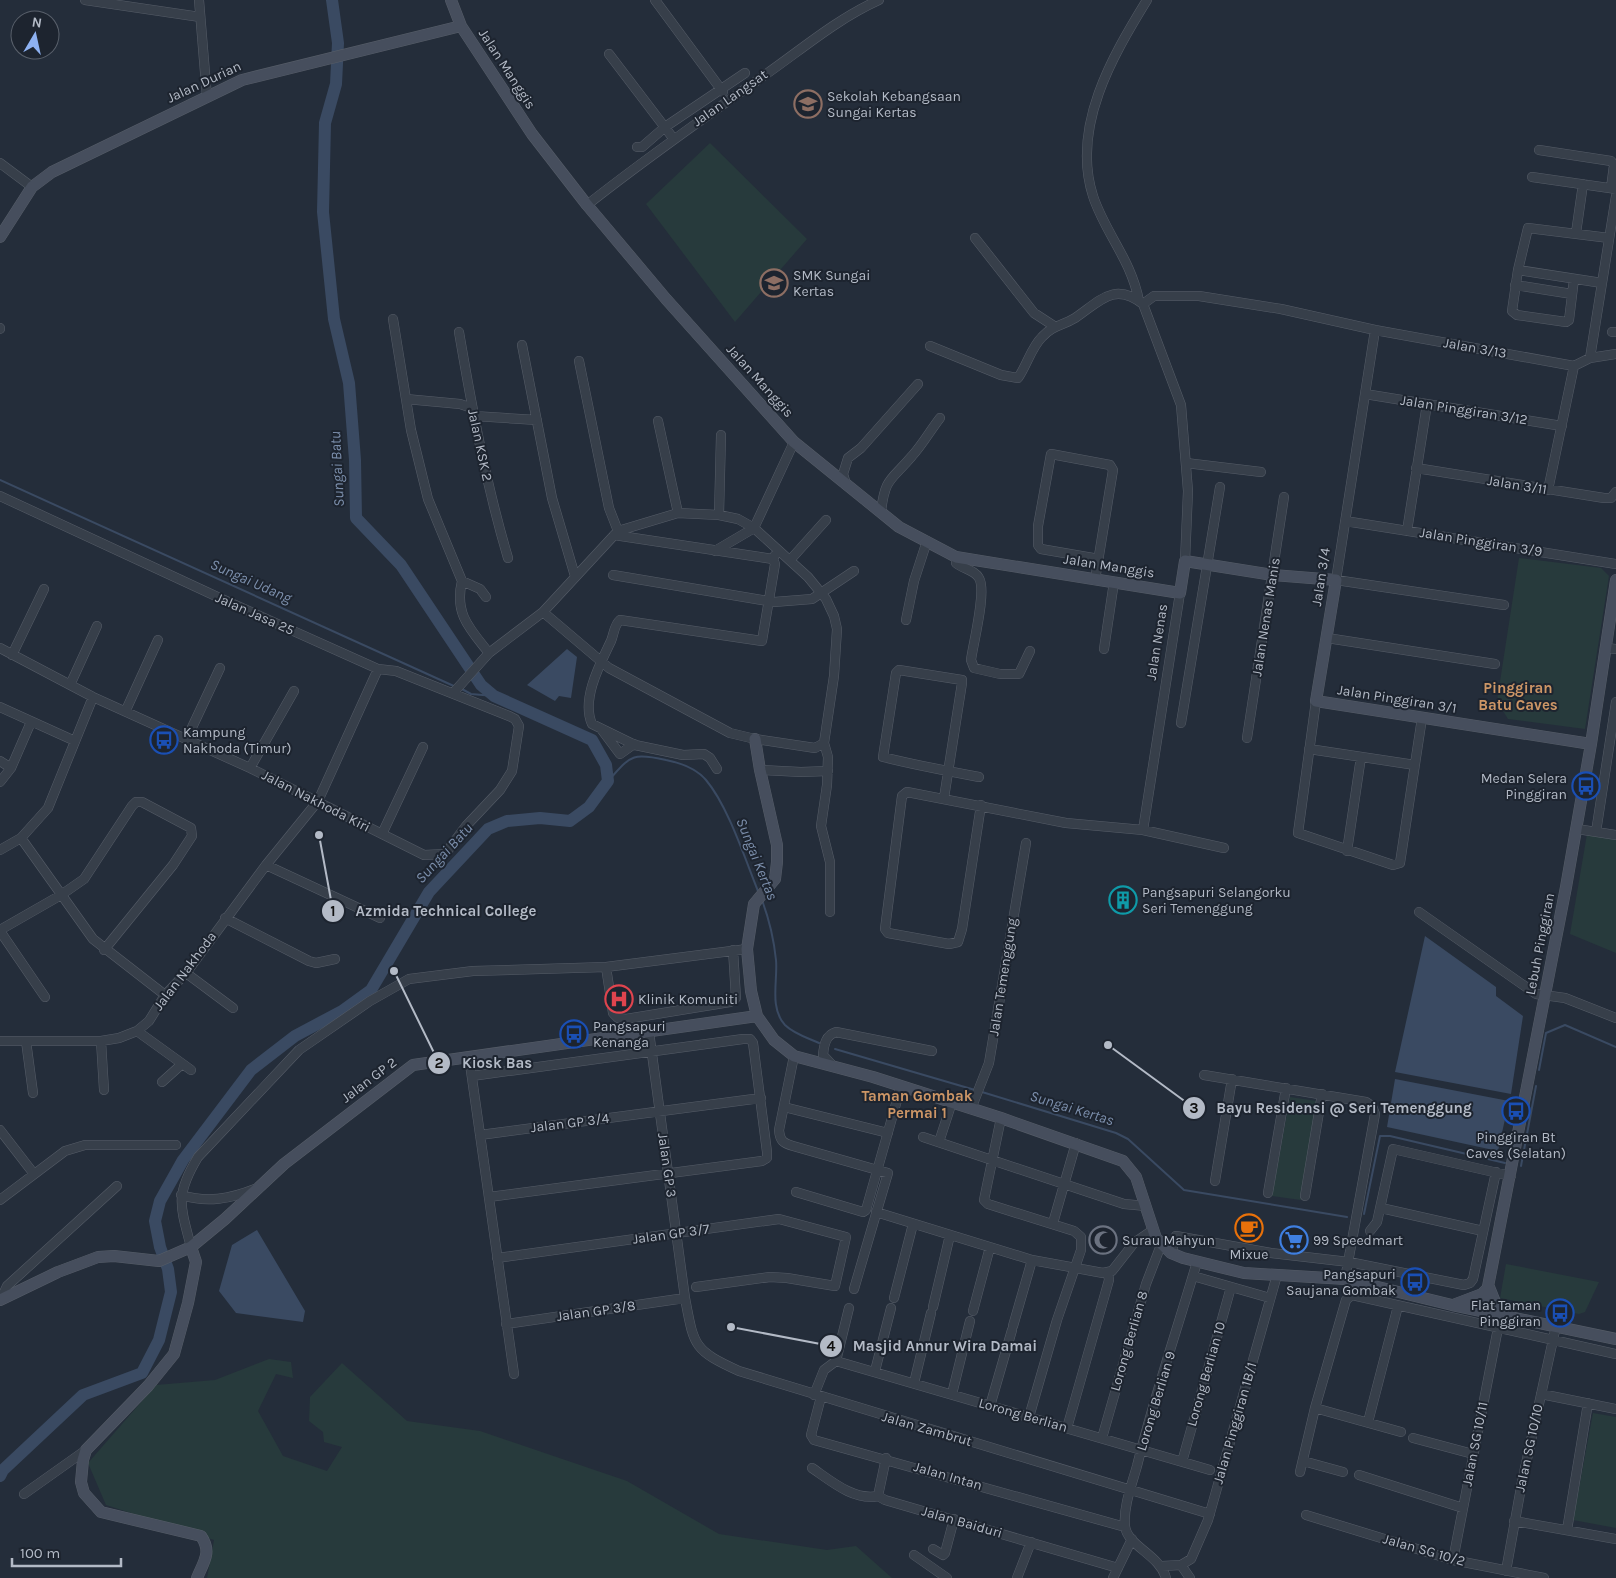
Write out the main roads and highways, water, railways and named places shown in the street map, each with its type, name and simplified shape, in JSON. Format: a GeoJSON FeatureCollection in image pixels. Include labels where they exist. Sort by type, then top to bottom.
{"type":"FeatureCollection","features":[{"type":"Feature","properties":{"kind":"water"},"geometry":{"type":"Polygon","coordinates":[[[567,649],[577,657],[571,698],[559,696],[555,701],[527,685],[567,649]]]}},
{"type":"Feature","properties":{"kind":"water"},"geometry":{"type":"Polygon","coordinates":[[[1425,936],[1496,987],[1496,996],[1523,1016],[1511,1094],[1395,1072],[1425,936]]]}},
{"type":"Feature","properties":{"kind":"water"},"geometry":{"type":"Polygon","coordinates":[[[1395,1079],[1509,1101],[1498,1151],[1387,1127],[1395,1079]]]}},
{"type":"Feature","properties":{"kind":"water"},"geometry":{"type":"Polygon","coordinates":[[[257,1230],[305,1311],[303,1322],[236,1313],[219,1291],[232,1245],[257,1230]]]}},
{"type":"Feature","properties":{"kind":"waterway","name":"Sungai Batu"},"geometry":{"type":"LineString","coordinates":[[0,1476],[3,1470],[83,1395],[142,1373],[159,1340],[171,1292],[168,1269],[160,1247],[155,1221],[160,1201],[183,1160],[251,1070],[295,1036],[342,1011],[371,990],[429,892],[488,829],[507,821],[540,818],[570,821],[589,807],[608,781],[606,765],[592,740],[494,696],[481,685],[401,565],[356,518],[355,460],[349,383],[334,319],[323,212],[325,123],[336,84],[338,43],[332,0]]}},
{"type":"Feature","properties":{"kind":"waterway","name":"Sungai Udang"},"geometry":{"type":"LineString","coordinates":[[0,480],[456,687]]}},
{"type":"Feature","properties":{"kind":"waterway","name":"Sungai Udang"},"geometry":{"type":"LineString","coordinates":[[460,688],[471,694],[494,696]]}},
{"type":"Feature","properties":{"kind":"waterway","name":"Sungai Kertas"},"geometry":{"type":"LineString","coordinates":[[608,781],[627,761],[632,758],[645,756],[683,764],[698,772],[706,780],[722,804],[758,891]]}},
{"type":"Feature","properties":{"kind":"waterway","name":"Sungai Kertas"},"geometry":{"type":"LineString","coordinates":[[762,900],[774,945],[776,960],[775,994],[780,1018],[793,1031],[819,1043]]}},
{"type":"Feature","properties":{"kind":"waterway","name":"Sungai Kertas"},"geometry":{"type":"LineString","coordinates":[[1539,1070],[1546,1033],[1565,1025],[1616,1047]]}},
{"type":"Feature","properties":{"kind":"waterway","name":"Sungai Kertas"},"geometry":{"type":"LineString","coordinates":[[835,1049],[975,1090]]}},
{"type":"Feature","properties":{"kind":"waterway","name":"Sungai Kertas"},"geometry":{"type":"LineString","coordinates":[[1521,1166],[1536,1086]]}},
{"type":"Feature","properties":{"kind":"waterway","name":"Sungai Kertas"},"geometry":{"type":"LineString","coordinates":[[982,1092],[1116,1133],[1128,1139],[1184,1190],[1347,1217]]}},
{"type":"Feature","properties":{"kind":"waterway","name":"Sungai Kertas"},"geometry":{"type":"LineString","coordinates":[[1364,1214],[1380,1136],[1390,1136],[1505,1163]]}},
{"type":"Feature","properties":{"kind":"place","name":"Sekolah Kebangsaan Sungai Kertas"},"geometry":{"type":"Point","coordinates":[808,104]}},
{"type":"Feature","properties":{"kind":"place","name":"SMK Sungai Kertas"},"geometry":{"type":"Point","coordinates":[774,283]}},
{"type":"Feature","properties":{"kind":"place","name":"Kampung Nakhoda (Timur)"},"geometry":{"type":"Point","coordinates":[164,740]}},
{"type":"Feature","properties":{"kind":"place","name":"Medan Selera Pinggiran"},"geometry":{"type":"Point","coordinates":[1586,786]}},
{"type":"Feature","properties":{"kind":"place","name":"Azmida Technical College"},"geometry":{"type":"Point","coordinates":[319,835]}},
{"type":"Feature","properties":{"kind":"place","name":"Pangsapuri Selangorku Seri Temenggung"},"geometry":{"type":"Point","coordinates":[1123,900]}},
{"type":"Feature","properties":{"kind":"place","name":"Kiosk Bas"},"geometry":{"type":"Point","coordinates":[394,971]}},
{"type":"Feature","properties":{"kind":"place","name":"Klinik Komuniti"},"geometry":{"type":"Point","coordinates":[619,999]}},
{"type":"Feature","properties":{"kind":"place","name":"Pangsapuri Kenanga"},"geometry":{"type":"Point","coordinates":[574,1034]}},
{"type":"Feature","properties":{"kind":"place","name":"Bayu Residensi @ Seri Temenggung"},"geometry":{"type":"Point","coordinates":[1108,1045]}},
{"type":"Feature","properties":{"kind":"place","name":"Pinggiran Bt Caves (Selatan)"},"geometry":{"type":"Point","coordinates":[1516,1111]}},
{"type":"Feature","properties":{"kind":"place","name":"Mixue"},"geometry":{"type":"Point","coordinates":[1249,1228]}},
{"type":"Feature","properties":{"kind":"place","name":"Surau Mahyun"},"geometry":{"type":"Point","coordinates":[1103,1240]}},
{"type":"Feature","properties":{"kind":"place","name":"99 Speedmart"},"geometry":{"type":"Point","coordinates":[1294,1240]}},
{"type":"Feature","properties":{"kind":"place","name":"Pangsapuri Saujana Gombak"},"geometry":{"type":"Point","coordinates":[1415,1282]}},
{"type":"Feature","properties":{"kind":"place","name":"Flat Taman Pinggiran"},"geometry":{"type":"Point","coordinates":[1560,1313]}},
{"type":"Feature","properties":{"kind":"place","name":"Masjid Annur Wira Damai"},"geometry":{"type":"Point","coordinates":[731,1327]}},
{"type":"Feature","properties":{"kind":"district","name":"Pinggiran Batu Caves"},"geometry":{"type":"Point","coordinates":[1518,696]}},
{"type":"Feature","properties":{"kind":"district","name":"Taman Gombak Permai 1"},"geometry":{"type":"Point","coordinates":[917,1104]}}]}
